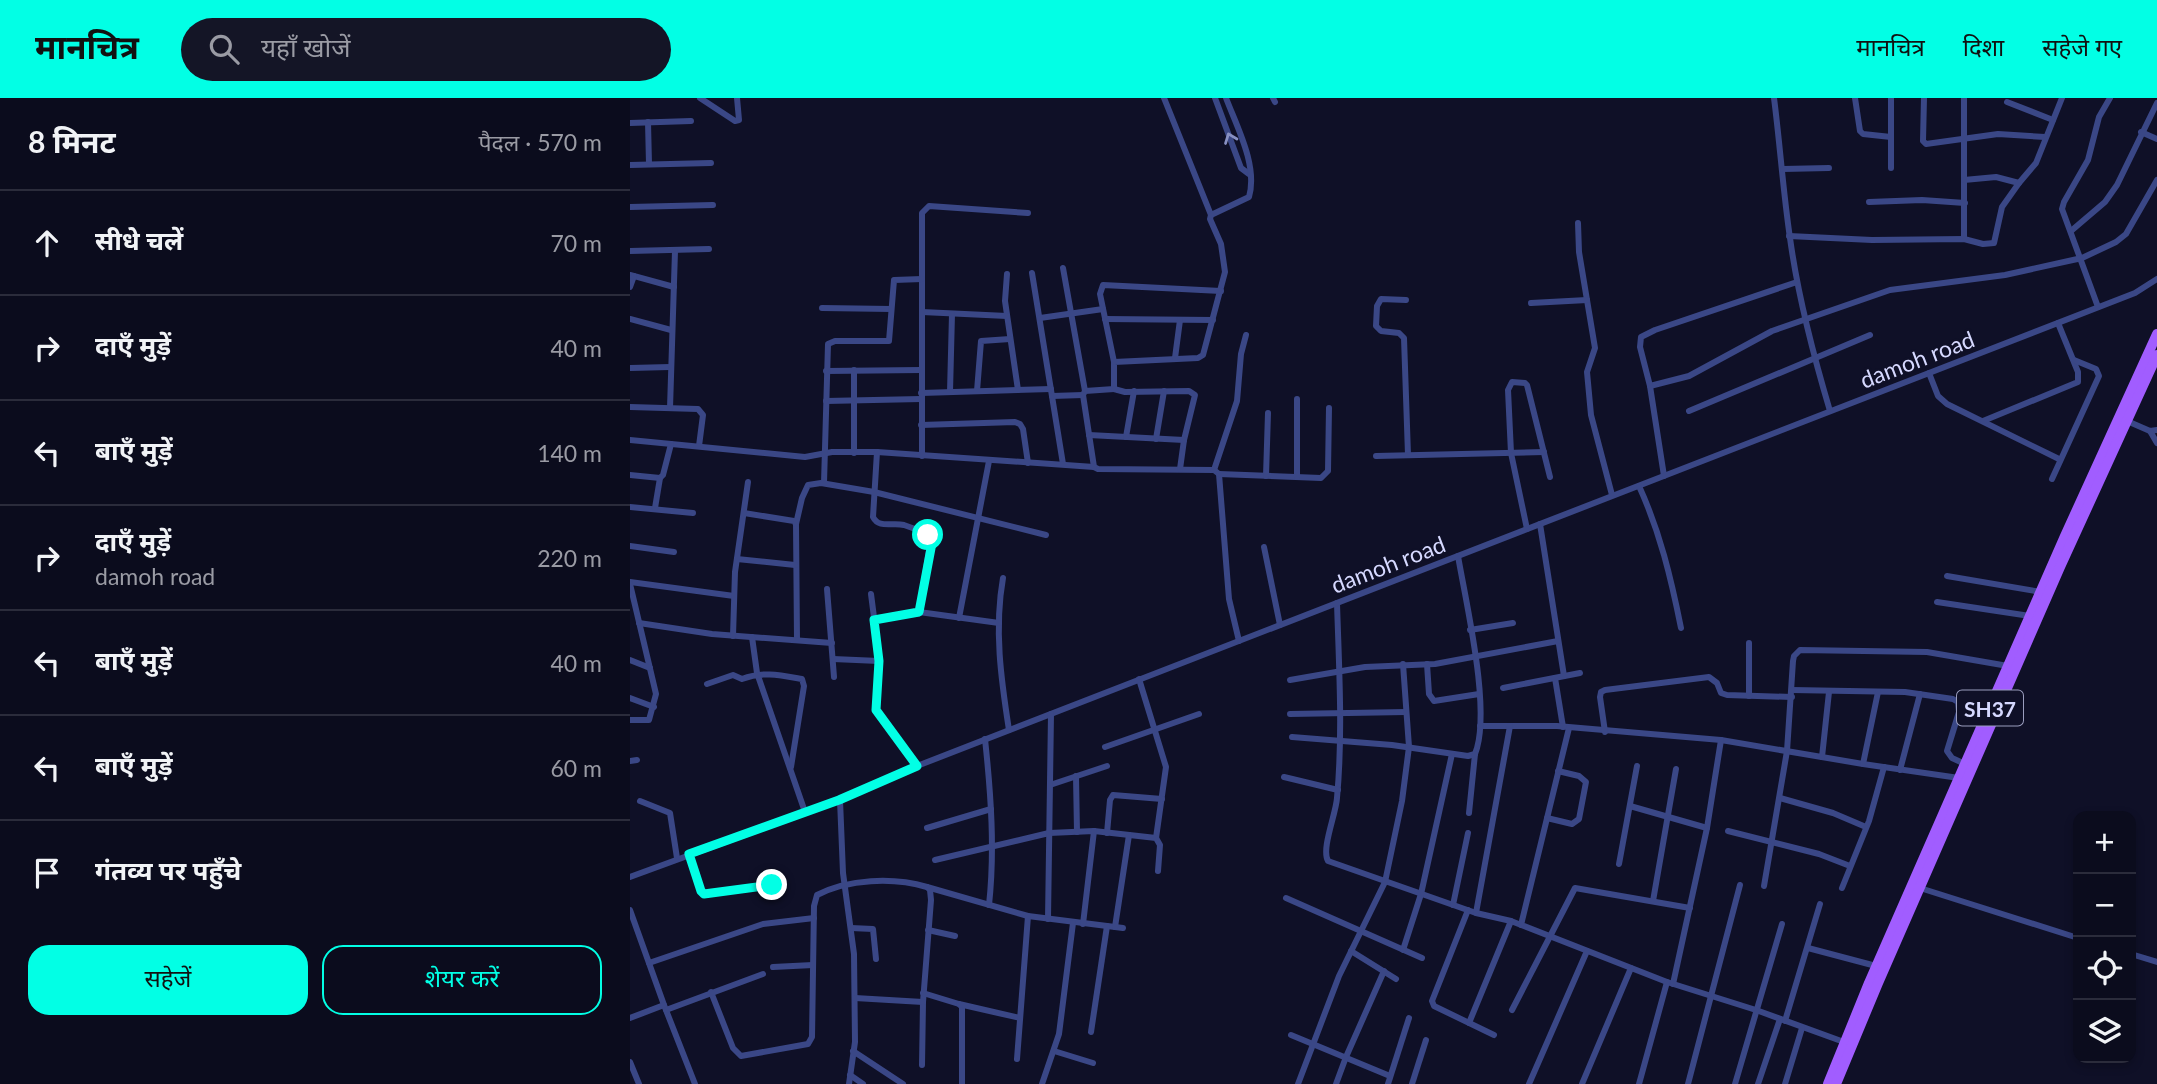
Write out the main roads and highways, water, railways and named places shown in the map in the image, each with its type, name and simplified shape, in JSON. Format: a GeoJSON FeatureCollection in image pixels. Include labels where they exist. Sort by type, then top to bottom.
{"type":"FeatureCollection","features":[{"type":"Feature","properties":{"kind":"main road","name":"SH37"},"geometry":{"type":"LineString","coordinates":[[1828,1084],[1876,966],[2157,334]]}},
{"type":"Feature","properties":{"kind":"main road","name":"SH37"},"geometry":{"type":"LineString","coordinates":[[1836,1084],[2060,566],[2157,355]]}}]}
